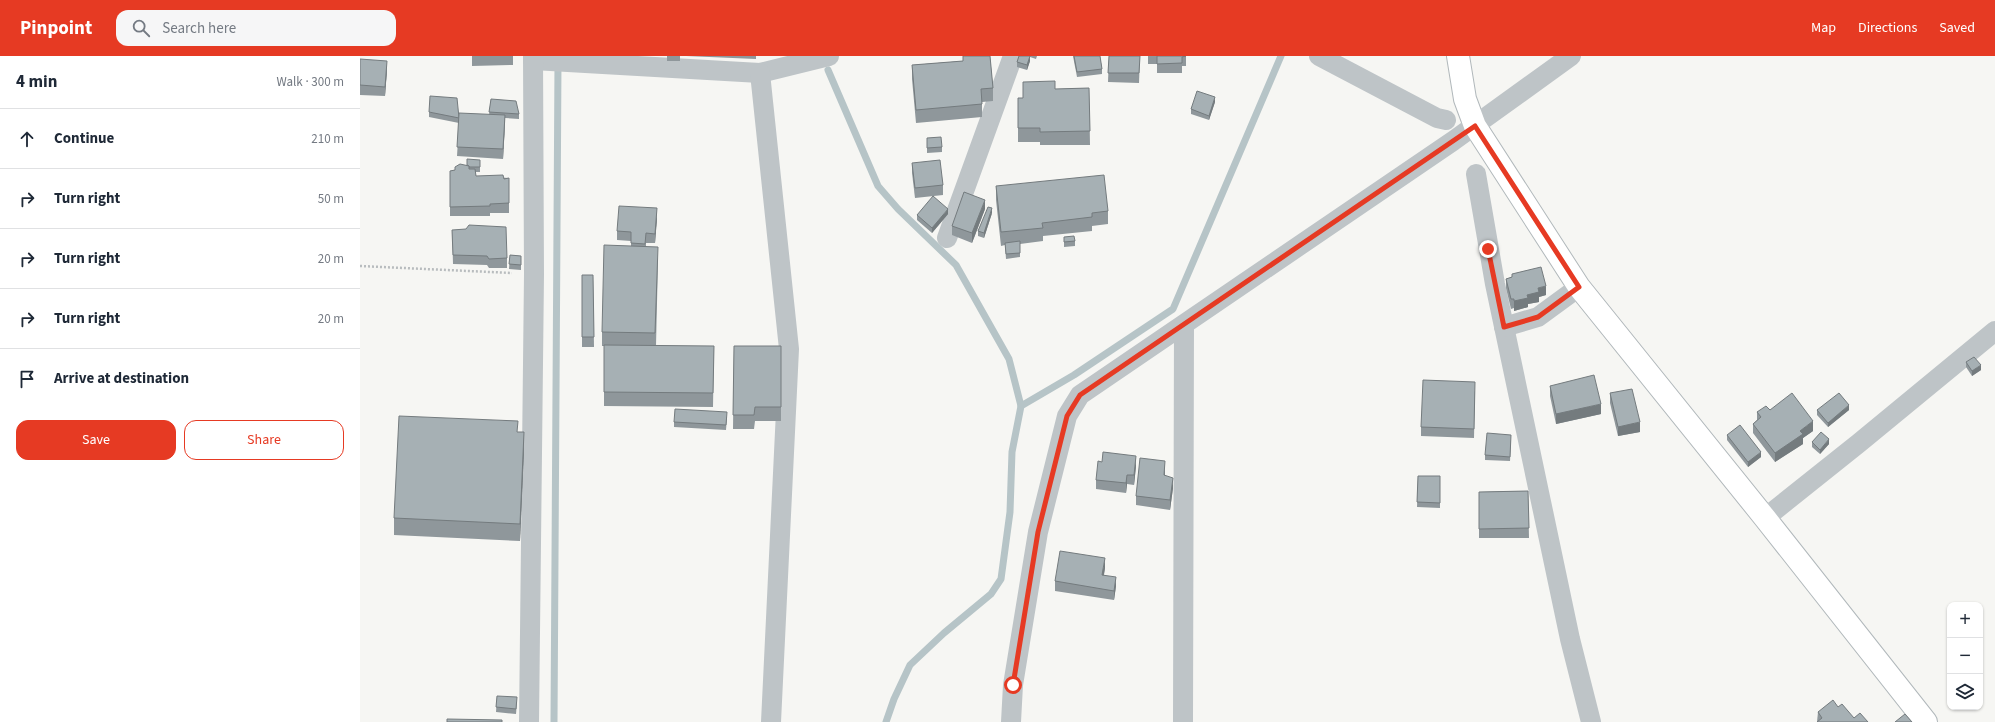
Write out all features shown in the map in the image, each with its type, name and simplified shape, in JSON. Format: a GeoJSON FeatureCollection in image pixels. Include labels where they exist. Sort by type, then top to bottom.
{"type":"FeatureCollection","features":[{"type":"Feature","properties":{"kind":"street"},"geometry":{"type":"LineString","coordinates":[[529,722],[538,59],[760,73],[829,56]]}},
{"type":"Feature","properties":{"kind":"street"},"geometry":{"type":"LineString","coordinates":[[947,238],[1013,56]]}},
{"type":"Feature","properties":{"kind":"street"},"geometry":{"type":"LineString","coordinates":[[1319,56],[1437,118],[1446,120]]}},
{"type":"Feature","properties":{"kind":"street"},"geometry":{"type":"LineString","coordinates":[[1458,56],[1465,100],[1475,126],[1579,287],[1765,518],[1926,722]]}},
{"type":"Feature","properties":{"kind":"street"},"geometry":{"type":"LineString","coordinates":[[1011,722],[1013,685],[1038,532],[1067,416],[1080,395],[1475,126],[1571,56]]}},
{"type":"Feature","properties":{"kind":"street"},"geometry":{"type":"LineString","coordinates":[[760,73],[789,349],[771,722]]}},
{"type":"Feature","properties":{"kind":"street"},"geometry":{"type":"LineString","coordinates":[[1476,174],[1488,249],[1504,327],[1570,639],[1591,722]]}},
{"type":"Feature","properties":{"kind":"street"},"geometry":{"type":"LineString","coordinates":[[1504,327],[1538,317],[1579,287]]}},
{"type":"Feature","properties":{"kind":"street"},"geometry":{"type":"LineString","coordinates":[[1183,722],[1184,325]]}},
{"type":"Feature","properties":{"kind":"street"},"geometry":{"type":"LineString","coordinates":[[1765,518],[1860,443],[1995,330]]}},
{"type":"Feature","properties":{"kind":"path"},"geometry":{"type":"LineString","coordinates":[[360,266],[534,274]]}},
{"type":"Feature","properties":{"kind":"building"},"geometry":{"type":"Polygon","coordinates":[[[963,56],[990,56],[993,88],[981,89],[982,104],[916,110],[912,65],[963,61],[963,56]]]}},
{"type":"Feature","properties":{"kind":"building"},"geometry":{"type":"Polygon","coordinates":[[[1019,56],[1030,56],[1027,65],[1017,62],[1019,56]]]}},
{"type":"Feature","properties":{"kind":"building"},"geometry":{"type":"Polygon","coordinates":[[[1074,56],[1100,56],[1102,69],[1077,72],[1074,56]]]}},
{"type":"Feature","properties":{"kind":"building"},"geometry":{"type":"Polygon","coordinates":[[[1109,56],[1140,56],[1139,73],[1108,73],[1109,56]]]}},
{"type":"Feature","properties":{"kind":"building"},"geometry":{"type":"Polygon","coordinates":[[[1157,56],[1186,56],[1182,57],[1182,63],[1157,64],[1157,56]]]}},
{"type":"Feature","properties":{"kind":"building"},"geometry":{"type":"Polygon","coordinates":[[[360,59],[387,61],[385,87],[360,85],[360,59]]]}},
{"type":"Feature","properties":{"kind":"building"},"geometry":{"type":"Polygon","coordinates":[[[1055,81],[1055,89],[1089,88],[1090,131],[1040,132],[1040,128],[1018,128],[1018,98],[1023,98],[1023,82],[1055,81]]]}},
{"type":"Feature","properties":{"kind":"building"},"geometry":{"type":"Polygon","coordinates":[[[1197,91],[1215,97],[1209,116],[1191,109],[1197,91]]]}},
{"type":"Feature","properties":{"kind":"building"},"geometry":{"type":"Polygon","coordinates":[[[430,96],[457,98],[459,118],[429,112],[430,96]]]}},
{"type":"Feature","properties":{"kind":"building"},"geometry":{"type":"Polygon","coordinates":[[[491,99],[516,101],[519,114],[489,112],[491,99]]]}},
{"type":"Feature","properties":{"kind":"building"},"geometry":{"type":"Polygon","coordinates":[[[459,113],[505,115],[503,149],[457,147],[459,113]]]}},
{"type":"Feature","properties":{"kind":"building"},"geometry":{"type":"Polygon","coordinates":[[[941,137],[942,147],[927,148],[927,138],[941,137]]]}},
{"type":"Feature","properties":{"kind":"building"},"geometry":{"type":"Polygon","coordinates":[[[467,159],[480,160],[480,167],[469,167],[467,165],[467,159]]]}},
{"type":"Feature","properties":{"kind":"building"},"geometry":{"type":"Polygon","coordinates":[[[940,160],[943,185],[915,188],[912,163],[940,160]]]}},
{"type":"Feature","properties":{"kind":"building"},"geometry":{"type":"Polygon","coordinates":[[[460,164],[469,166],[469,169],[475,169],[476,176],[503,175],[504,179],[509,178],[509,203],[490,204],[490,206],[450,207],[450,171],[455,170],[455,167],[460,164]]]}},
{"type":"Feature","properties":{"kind":"building"},"geometry":{"type":"Polygon","coordinates":[[[1104,175],[1108,211],[1092,213],[1092,217],[1042,223],[1043,228],[1001,232],[996,186],[1104,175]]]}},
{"type":"Feature","properties":{"kind":"building"},"geometry":{"type":"Polygon","coordinates":[[[964,192],[985,200],[972,233],[952,226],[964,192]]]}},
{"type":"Feature","properties":{"kind":"building"},"geometry":{"type":"Polygon","coordinates":[[[933,196],[948,209],[932,228],[917,215],[933,196]]]}},
{"type":"Feature","properties":{"kind":"building"},"geometry":{"type":"Polygon","coordinates":[[[619,206],[657,208],[655,234],[646,233],[645,244],[631,243],[631,232],[617,231],[619,206]]]}},
{"type":"Feature","properties":{"kind":"building"},"geometry":{"type":"Polygon","coordinates":[[[988,207],[992,208],[984,233],[978,231],[988,207]]]}},
{"type":"Feature","properties":{"kind":"building"},"geometry":{"type":"Polygon","coordinates":[[[469,225],[506,227],[507,258],[489,259],[487,256],[453,255],[452,230],[466,229],[469,225]]]}},
{"type":"Feature","properties":{"kind":"building"},"geometry":{"type":"Polygon","coordinates":[[[1074,236],[1075,241],[1064,242],[1064,237],[1074,236]]]}},
{"type":"Feature","properties":{"kind":"building"},"geometry":{"type":"Polygon","coordinates":[[[1020,241],[1020,253],[1006,254],[1005,243],[1020,241]]]}},
{"type":"Feature","properties":{"kind":"building"},"geometry":{"type":"Polygon","coordinates":[[[604,245],[658,247],[655,333],[602,332],[604,245]]]}},
{"type":"Feature","properties":{"kind":"building"},"geometry":{"type":"Polygon","coordinates":[[[510,255],[521,256],[521,265],[509,264],[510,255]]]}},
{"type":"Feature","properties":{"kind":"building"},"geometry":{"type":"Polygon","coordinates":[[[1541,267],[1546,286],[1538,288],[1539,292],[1527,295],[1528,298],[1514,301],[1514,299],[1511,299],[1506,279],[1512,277],[1512,274],[1541,267]]]}},
{"type":"Feature","properties":{"kind":"building"},"geometry":{"type":"Polygon","coordinates":[[[582,275],[593,275],[594,337],[582,337],[582,275]]]}},
{"type":"Feature","properties":{"kind":"building"},"geometry":{"type":"Polygon","coordinates":[[[604,345],[714,346],[713,393],[604,392],[604,345]]]}},
{"type":"Feature","properties":{"kind":"building"},"geometry":{"type":"Polygon","coordinates":[[[734,346],[781,346],[781,407],[755,407],[754,415],[733,415],[734,346]]]}},
{"type":"Feature","properties":{"kind":"building"},"geometry":{"type":"Polygon","coordinates":[[[1974,357],[1981,365],[1972,371],[1966,362],[1974,357]]]}},
{"type":"Feature","properties":{"kind":"building"},"geometry":{"type":"Polygon","coordinates":[[[1594,375],[1601,404],[1556,414],[1550,386],[1594,375]]]}},
{"type":"Feature","properties":{"kind":"building"},"geometry":{"type":"Polygon","coordinates":[[[1423,380],[1475,382],[1474,429],[1421,427],[1423,380]]]}},
{"type":"Feature","properties":{"kind":"building"},"geometry":{"type":"Polygon","coordinates":[[[1632,389],[1640,422],[1618,427],[1610,393],[1632,389]]]}},
{"type":"Feature","properties":{"kind":"building"},"geometry":{"type":"Polygon","coordinates":[[[1792,393],[1813,421],[1800,431],[1803,434],[1775,453],[1753,424],[1761,417],[1757,412],[1766,406],[1770,410],[1792,393]]]}},
{"type":"Feature","properties":{"kind":"building"},"geometry":{"type":"Polygon","coordinates":[[[1839,393],[1849,405],[1828,423],[1817,410],[1839,393]]]}},
{"type":"Feature","properties":{"kind":"building"},"geometry":{"type":"Polygon","coordinates":[[[675,409],[727,412],[726,425],[674,422],[675,409]]]}},
{"type":"Feature","properties":{"kind":"building"},"geometry":{"type":"Polygon","coordinates":[[[399,416],[518,421],[517,432],[524,432],[520,524],[394,518],[399,416]]]}},
{"type":"Feature","properties":{"kind":"building"},"geometry":{"type":"Polygon","coordinates":[[[1740,425],[1761,452],[1748,462],[1727,435],[1740,425]]]}},
{"type":"Feature","properties":{"kind":"building"},"geometry":{"type":"Polygon","coordinates":[[[1821,432],[1829,439],[1820,450],[1812,442],[1821,432]]]}},
{"type":"Feature","properties":{"kind":"building"},"geometry":{"type":"Polygon","coordinates":[[[1487,433],[1511,435],[1510,457],[1485,455],[1487,433]]]}},
{"type":"Feature","properties":{"kind":"building"},"geometry":{"type":"Polygon","coordinates":[[[1103,452],[1136,456],[1134,475],[1127,475],[1126,483],[1096,480],[1098,461],[1102,462],[1103,452]]]}},
{"type":"Feature","properties":{"kind":"building"},"geometry":{"type":"Polygon","coordinates":[[[1140,458],[1165,461],[1164,475],[1173,478],[1170,500],[1136,496],[1140,458]]]}},
{"type":"Feature","properties":{"kind":"building"},"geometry":{"type":"Polygon","coordinates":[[[1418,476],[1440,476],[1440,503],[1417,502],[1418,476]]]}},
{"type":"Feature","properties":{"kind":"building"},"geometry":{"type":"Polygon","coordinates":[[[1528,491],[1529,528],[1479,529],[1479,492],[1528,491]]]}},
{"type":"Feature","properties":{"kind":"building"},"geometry":{"type":"Polygon","coordinates":[[[1060,551],[1105,558],[1102,575],[1116,577],[1114,591],[1055,581],[1060,551]]]}},
{"type":"Feature","properties":{"kind":"building"},"geometry":{"type":"Polygon","coordinates":[[[497,696],[517,697],[516,709],[496,707],[497,696]]]}},
{"type":"Feature","properties":{"kind":"building"},"geometry":{"type":"Polygon","coordinates":[[[1833,700],[1838,707],[1842,704],[1854,718],[1860,713],[1868,722],[1817,722],[1822,718],[1818,712],[1833,700]]]}},
{"type":"Feature","properties":{"kind":"building"},"geometry":{"type":"Polygon","coordinates":[[[1905,714],[1912,722],[1895,722],[1905,714]]]}},
{"type":"Feature","properties":{"kind":"building"},"geometry":{"type":"Polygon","coordinates":[[[447,719],[502,720],[502,722],[447,722],[447,719]]]}},
{"type":"Feature","properties":{"kind":"waterway"},"geometry":{"type":"LineString","coordinates":[[886,722],[894,699],[910,665],[944,633],[991,594],[1001,579],[1010,512],[1012,452],[1021,406],[1074,375],[1173,309],[1281,56]]}},
{"type":"Feature","properties":{"kind":"waterway"},"geometry":{"type":"LineString","coordinates":[[554,722],[558,62]]}},
{"type":"Feature","properties":{"kind":"waterway"},"geometry":{"type":"LineString","coordinates":[[828,70],[878,186],[898,209],[956,265],[1009,359],[1021,406]]}},
{"type":"Feature","properties":{"kind":"route"},"geometry":{"type":"LineString","coordinates":[[1013,685],[1038,532],[1067,416],[1080,395],[1475,126],[1579,287],[1538,317],[1504,327],[1488,249]]}}]}
